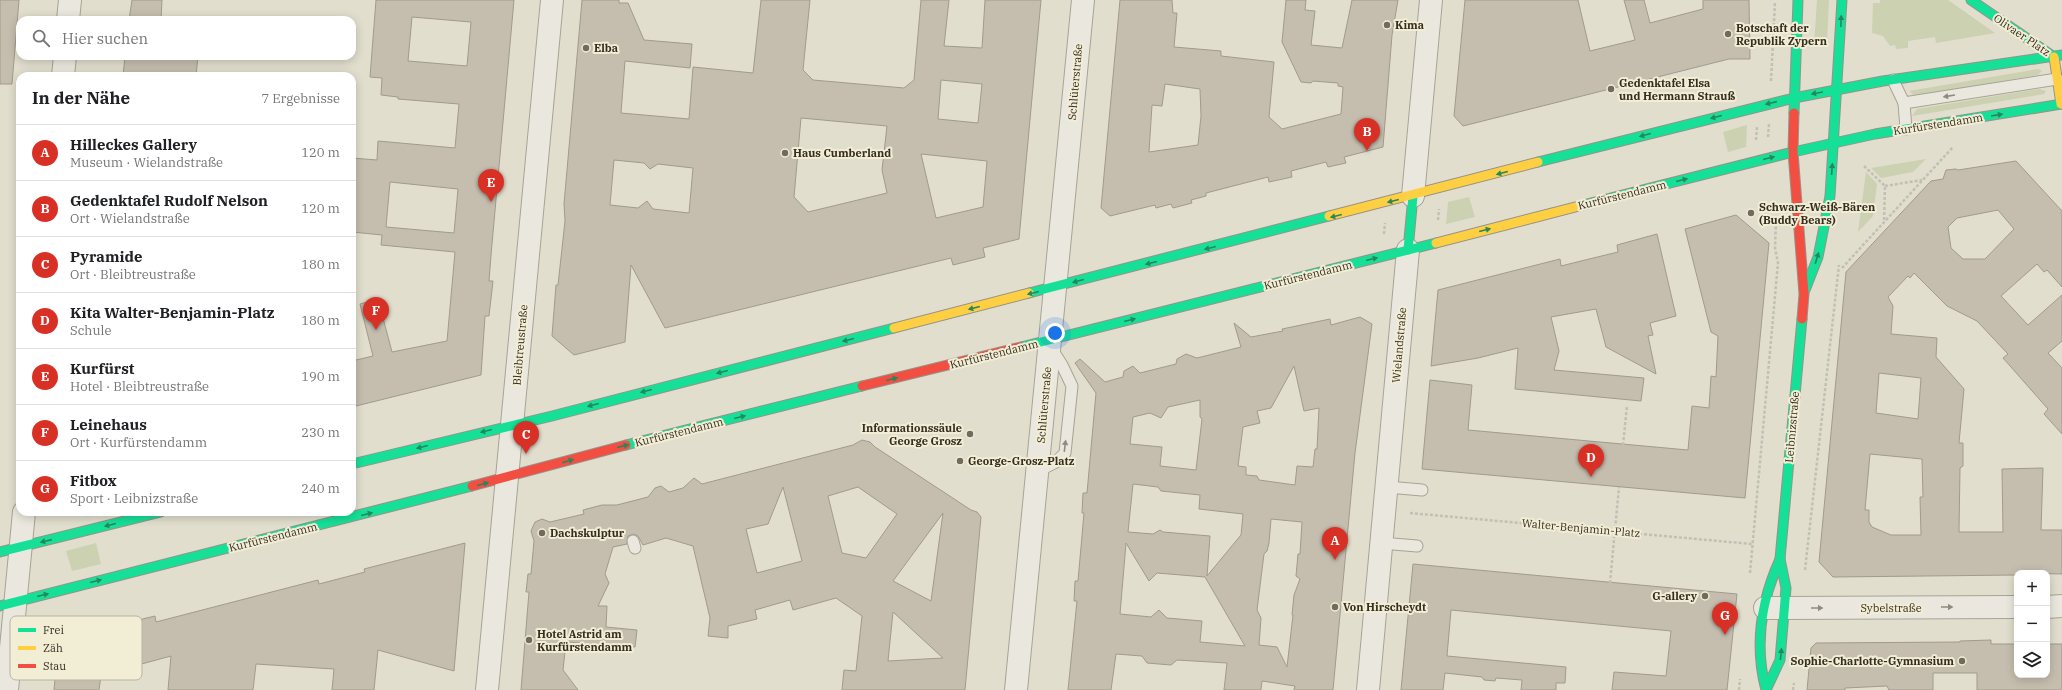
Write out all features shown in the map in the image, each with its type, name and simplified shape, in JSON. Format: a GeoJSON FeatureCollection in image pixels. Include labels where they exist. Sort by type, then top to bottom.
{"type":"FeatureCollection","features":[{"type":"Feature","properties":{"kind":"main road"},"geometry":{"type":"LineString","coordinates":[[1794,98],[1798,0]]}},
{"type":"Feature","properties":{"kind":"main road"},"geometry":{"type":"LineString","coordinates":[[1838,90],[1842,0]]}},
{"type":"Feature","properties":{"kind":"main road","name":"Olivaer Platz"},"geometry":{"type":"LineString","coordinates":[[1971,0],[2058,56]]}},
{"type":"Feature","properties":{"kind":"main road"},"geometry":{"type":"LineString","coordinates":[[356,463],[512,425],[1794,98],[1893,80],[2058,56],[2057,79],[2062,108]]}},
{"type":"Feature","properties":{"kind":"main road","name":"Leibnizstraße"},"geometry":{"type":"LineString","coordinates":[[1804,294],[1818,257],[1830,196],[1838,90]]}},
{"type":"Feature","properties":{"kind":"main road","name":"Leibnizstraße"},"geometry":{"type":"LineString","coordinates":[[1766,690],[1760,673],[1758,658],[1775,608],[1786,588],[1780,559],[1804,294],[1793,152],[1794,98]]}},
{"type":"Feature","properties":{"kind":"main road","name":"Kurfürstendamm"},"geometry":{"type":"LineString","coordinates":[[8,604],[507,478],[641,441],[1050,343],[1793,152],[1906,129],[2062,108]]}},
{"type":"Feature","properties":{"kind":"main road","name":"Wielandstraße"},"geometry":{"type":"LineString","coordinates":[[1408,250],[1413,196]]}},
{"type":"Feature","properties":{"kind":"main road"},"geometry":{"type":"LineString","coordinates":[[0,552],[145,516]]}},
{"type":"Feature","properties":{"kind":"main road","name":"Leibnizstraße"},"geometry":{"type":"LineString","coordinates":[[1766,690],[1780,660],[1775,608],[1766,593],[1780,559]]}},
{"type":"Feature","properties":{"kind":"street"},"geometry":{"type":"LineString","coordinates":[[68,16],[70,0]]}},
{"type":"Feature","properties":{"kind":"street","name":"Bleibtreustraße"},"geometry":{"type":"LineString","coordinates":[[487,690],[552,0]]}},
{"type":"Feature","properties":{"kind":"street","name":"Schlüterstraße"},"geometry":{"type":"LineString","coordinates":[[1016,690],[1083,0]]}},
{"type":"Feature","properties":{"kind":"street","name":"Wielandstraße"},"geometry":{"type":"LineString","coordinates":[[1413,196],[1431,0]]}},
{"type":"Feature","properties":{"kind":"street"},"geometry":{"type":"LineString","coordinates":[[63,72],[65,60]]}},
{"type":"Feature","properties":{"kind":"street","name":"Wielandstraße"},"geometry":{"type":"LineString","coordinates":[[1368,690],[1408,250]]}},
{"type":"Feature","properties":{"kind":"street"},"geometry":{"type":"LineString","coordinates":[[7,690],[8,604],[21,547],[24,516]]}},
{"type":"Feature","properties":{"kind":"street"},"geometry":{"type":"LineString","coordinates":[[2050,607],[2062,606]]}},
{"type":"Feature","properties":{"kind":"street","name":"Sybelstraße"},"geometry":{"type":"LineString","coordinates":[[1775,608],[2014,607]]}},
{"type":"Feature","properties":{"kind":"lane"},"geometry":{"type":"LineString","coordinates":[[1904,103],[2057,79]]}},
{"type":"Feature","properties":{"kind":"lane"},"geometry":{"type":"LineString","coordinates":[[1893,80],[1904,103],[1906,129]]}},
{"type":"Feature","properties":{"kind":"lane"},"geometry":{"type":"LineString","coordinates":[[1387,487],[1422,490]]}},
{"type":"Feature","properties":{"kind":"lane"},"geometry":{"type":"LineString","coordinates":[[1382,543],[1417,546]]}},
{"type":"Feature","properties":{"kind":"path"},"geometry":{"type":"LineString","coordinates":[[1772,51],[1775,0]]}},
{"type":"Feature","properties":{"kind":"path"},"geometry":{"type":"LineString","coordinates":[[1768,144],[1769,117]]}},
{"type":"Feature","properties":{"kind":"path"},"geometry":{"type":"LineString","coordinates":[[1756,147],[1757,120]]}},
{"type":"Feature","properties":{"kind":"path"},"geometry":{"type":"LineString","coordinates":[[1842,268],[1953,147]]}},
{"type":"Feature","properties":{"kind":"path"},"geometry":{"type":"LineString","coordinates":[[1864,166],[1885,186],[1884,222]]}},
{"type":"Feature","properties":{"kind":"path"},"geometry":{"type":"LineString","coordinates":[[1885,186],[1922,180]]}},
{"type":"Feature","properties":{"kind":"path"},"geometry":{"type":"LineString","coordinates":[[1437,227],[1440,204]]}},
{"type":"Feature","properties":{"kind":"path"},"geometry":{"type":"LineString","coordinates":[[1384,236],[1386,216]]}},
{"type":"Feature","properties":{"kind":"path"},"geometry":{"type":"LineString","coordinates":[[1750,574],[1778,263],[1775,248],[1776,216]]}},
{"type":"Feature","properties":{"kind":"path"},"geometry":{"type":"LineString","coordinates":[[1805,574],[1840,260]]}},
{"type":"Feature","properties":{"kind":"path"},"geometry":{"type":"LineString","coordinates":[[1623,445],[1627,406]]}},
{"type":"Feature","properties":{"kind":"path"},"geometry":{"type":"LineString","coordinates":[[1610,583],[1616,532],[1619,487]]}},
{"type":"Feature","properties":{"kind":"path","name":"Walter-Benjamin-Platz"},"geometry":{"type":"LineString","coordinates":[[1410,513],[1752,544]]}},
{"type":"Feature","properties":{"kind":"path"},"geometry":{"type":"LineString","coordinates":[[1739,690],[1741,674]]}},
{"type":"Feature","properties":{"kind":"green space"},"geometry":{"type":"Polygon","coordinates":[[[1817,0],[1829,0],[1827,44],[1814,46],[1817,0]]]}},
{"type":"Feature","properties":{"kind":"green space"},"geometry":{"type":"Polygon","coordinates":[[[1880,0],[1948,0],[1995,33],[1936,43],[1935,37],[1908,41],[1908,48],[1896,49],[1895,45],[1890,46],[1883,36],[1872,33],[1873,3],[1880,3],[1880,0]]]}},
{"type":"Feature","properties":{"kind":"green space"},"geometry":{"type":"Polygon","coordinates":[[[2038,69],[2042,71],[2038,75],[1915,96],[1909,91],[2038,69]]]}},
{"type":"Feature","properties":{"kind":"green space"},"geometry":{"type":"Polygon","coordinates":[[[2039,89],[2046,91],[2044,94],[1912,116],[1917,109],[2039,89]]]}},
{"type":"Feature","properties":{"kind":"green space"},"geometry":{"type":"Polygon","coordinates":[[[1747,125],[1746,147],[1728,152],[1723,132],[1747,125]]]}},
{"type":"Feature","properties":{"kind":"green space"},"geometry":{"type":"Polygon","coordinates":[[[1926,159],[1913,172],[1881,178],[1871,168],[1926,159]]]}},
{"type":"Feature","properties":{"kind":"green space"},"geometry":{"type":"Polygon","coordinates":[[[1866,172],[1877,184],[1873,216],[1858,232],[1866,172]]]}},
{"type":"Feature","properties":{"kind":"green space"},"geometry":{"type":"Polygon","coordinates":[[[1469,197],[1475,217],[1446,224],[1448,202],[1469,197]]]}},
{"type":"Feature","properties":{"kind":"green space"},"geometry":{"type":"Polygon","coordinates":[[[96,543],[101,564],[72,571],[66,551],[96,543]]]}},
{"type":"Feature","properties":{"kind":"building"},"geometry":{"type":"Polygon","coordinates":[[[0,0],[19,0],[18,16],[16,16],[12,84],[0,84],[0,0]]]}},
{"type":"Feature","properties":{"kind":"building"},"geometry":{"type":"Polygon","coordinates":[[[132,0],[162,0],[161,16],[130,16],[132,0]]]}},
{"type":"Feature","properties":{"kind":"building"},"geometry":{"type":"Polygon","coordinates":[[[376,0],[514,0],[489,281],[493,281],[489,316],[485,316],[481,375],[356,406],[356,360],[373,356],[360,304],[378,299],[392,352],[447,341],[455,252],[381,245],[382,235],[356,232],[356,158],[377,160],[378,141],[455,148],[459,104],[398,99],[398,97],[381,95],[382,78],[370,77],[376,0]],[[412,17],[408,61],[467,66],[471,22],[412,17]],[[390,182],[386,227],[454,233],[458,189],[390,182]]]}},
{"type":"Feature","properties":{"kind":"building"},"geometry":{"type":"Polygon","coordinates":[[[582,0],[619,0],[619,3],[628,3],[644,40],[692,44],[690,68],[625,61],[621,113],[689,119],[693,67],[753,73],[761,0],[810,0],[803,70],[813,80],[904,88],[914,80],[921,0],[949,0],[944,46],[982,48],[985,0],[1041,0],[1019,239],[983,248],[985,257],[953,265],[951,258],[665,328],[631,265],[625,342],[574,355],[552,336],[556,285],[558,285],[565,221],[564,204],[582,0]],[[941,80],[938,119],[978,123],[982,84],[941,80]],[[801,118],[794,197],[808,212],[887,193],[882,170],[887,126],[801,118]],[[921,154],[936,218],[983,207],[987,161],[921,154]],[[614,160],[610,205],[638,208],[647,201],[653,209],[689,213],[693,168],[658,164],[650,169],[644,163],[614,160]]]}},
{"type":"Feature","properties":{"kind":"building"},"geometry":{"type":"Polygon","coordinates":[[[1120,0],[1172,0],[1173,13],[1177,13],[1174,47],[1221,51],[1221,56],[1274,62],[1269,117],[1282,129],[1341,114],[1343,87],[1338,86],[1338,83],[1313,81],[1311,83],[1301,82],[1282,42],[1286,0],[1306,0],[1305,10],[1315,11],[1311,45],[1342,48],[1352,0],[1398,0],[1392,35],[1383,147],[1344,157],[1346,163],[1328,167],[1326,162],[1291,171],[1292,177],[1269,182],[1268,177],[1206,193],[1206,196],[1191,200],[1192,203],[1173,208],[1171,204],[1156,208],[1155,205],[1110,216],[1101,208],[1120,0]],[[1165,84],[1162,106],[1152,105],[1149,152],[1198,145],[1201,116],[1200,89],[1165,84]]]}},
{"type":"Feature","properties":{"kind":"building"},"geometry":{"type":"Polygon","coordinates":[[[1465,0],[1578,0],[1590,51],[1635,40],[1624,0],[1644,0],[1650,23],[1703,9],[1703,0],[1749,0],[1750,59],[1729,59],[1463,126],[1454,116],[1465,0]]]}},
{"type":"Feature","properties":{"kind":"building"},"geometry":{"type":"Polygon","coordinates":[[[125,60],[198,60],[196,72],[123,72],[125,60]]]}},
{"type":"Feature","properties":{"kind":"building"},"geometry":{"type":"Polygon","coordinates":[[[2016,161],[2062,211],[2062,287],[2047,270],[2044,272],[2037,264],[2001,296],[2028,325],[2062,295],[2062,341],[2048,353],[2062,368],[2062,434],[2044,414],[2048,409],[2003,358],[2008,354],[1977,321],[1947,306],[1914,273],[1910,278],[1908,276],[1888,297],[1893,306],[1891,334],[1937,338],[1936,357],[1964,389],[1959,443],[1963,443],[1963,466],[1960,468],[1959,532],[2003,532],[2002,469],[2043,468],[2041,530],[2062,530],[2062,574],[2050,574],[2050,570],[2014,570],[2014,575],[1833,577],[1819,562],[1846,272],[1931,181],[1943,179],[1946,170],[1958,170],[2016,161]],[[1998,210],[1957,218],[1948,227],[1951,248],[1963,259],[1985,259],[2014,229],[1998,210]],[[1879,373],[1876,413],[1918,419],[1921,378],[1879,373]],[[1870,454],[1865,510],[1869,510],[1869,522],[1872,527],[1891,535],[1921,535],[1920,497],[1923,497],[1922,459],[1870,454]]]}},
{"type":"Feature","properties":{"kind":"building"},"geometry":{"type":"Polygon","coordinates":[[[1736,215],[1769,243],[1745,498],[1422,469],[1430,380],[1472,385],[1468,430],[1688,450],[1692,406],[1709,408],[1711,376],[1716,377],[1718,336],[1711,332],[1685,229],[1736,215]]]}},
{"type":"Feature","properties":{"kind":"building"},"geometry":{"type":"Polygon","coordinates":[[[1657,234],[1676,316],[1650,323],[1653,335],[1648,336],[1656,374],[1606,347],[1596,309],[1551,317],[1559,351],[1554,370],[1644,378],[1641,401],[1515,389],[1518,348],[1478,358],[1431,366],[1438,290],[1560,259],[1561,266],[1618,252],[1617,245],[1657,234]]]}},
{"type":"Feature","properties":{"kind":"building"},"geometry":{"type":"Polygon","coordinates":[[[1360,317],[1372,324],[1355,453],[1333,690],[1294,690],[1295,686],[1262,681],[1261,690],[1224,690],[1227,663],[1177,660],[1171,665],[1147,663],[1142,656],[1116,654],[1111,690],[1068,690],[1077,601],[1074,601],[1075,581],[1078,581],[1084,513],[1082,513],[1083,493],[1087,493],[1096,393],[1075,363],[1080,359],[1105,382],[1123,377],[1124,371],[1133,366],[1140,373],[1176,364],[1177,359],[1186,354],[1197,358],[1241,347],[1234,323],[1251,337],[1283,331],[1282,329],[1330,319],[1331,325],[1360,317]],[[1294,366],[1271,408],[1257,411],[1260,423],[1243,427],[1238,466],[1246,467],[1246,475],[1257,476],[1259,480],[1295,485],[1297,466],[1313,467],[1315,449],[1317,449],[1319,408],[1304,411],[1294,366]],[[1200,400],[1168,407],[1161,418],[1150,413],[1133,417],[1130,444],[1162,447],[1160,466],[1196,470],[1202,419],[1200,417],[1200,400]],[[1133,484],[1128,532],[1153,534],[1160,530],[1163,532],[1210,536],[1207,576],[1241,535],[1243,514],[1199,509],[1200,495],[1161,491],[1158,487],[1133,484]],[[1271,519],[1267,551],[1264,554],[1257,610],[1261,618],[1259,645],[1277,647],[1287,667],[1294,595],[1300,579],[1296,576],[1298,554],[1300,554],[1302,522],[1271,519]],[[1126,543],[1120,614],[1151,617],[1159,610],[1167,618],[1202,621],[1200,642],[1245,646],[1205,577],[1157,573],[1149,581],[1126,543]]]}},
{"type":"Feature","properties":{"kind":"building"},"geometry":{"type":"Polygon","coordinates":[[[862,440],[870,442],[875,447],[971,510],[977,512],[981,517],[965,690],[842,690],[844,670],[856,671],[862,616],[836,598],[793,610],[790,600],[755,610],[757,619],[728,626],[728,638],[708,636],[710,618],[693,546],[666,538],[643,545],[638,536],[634,534],[628,536],[627,544],[613,547],[605,574],[609,583],[598,606],[607,606],[606,627],[637,630],[635,647],[566,642],[563,670],[578,690],[521,690],[529,592],[526,592],[528,574],[531,574],[534,541],[531,531],[535,522],[542,519],[550,522],[584,514],[583,510],[602,505],[617,505],[648,497],[655,488],[661,486],[669,492],[683,488],[694,478],[702,484],[853,445],[862,440]],[[783,487],[768,524],[746,529],[757,573],[802,561],[783,487]],[[858,487],[828,496],[842,553],[866,558],[897,514],[858,487]],[[943,513],[893,581],[931,601],[943,513]],[[893,612],[888,661],[943,658],[893,612]]]}},
{"type":"Feature","properties":{"kind":"building"},"geometry":{"type":"Polygon","coordinates":[[[465,543],[454,671],[378,650],[374,690],[332,690],[334,669],[256,664],[253,690],[168,690],[171,656],[142,664],[142,619],[155,616],[156,622],[318,580],[319,584],[365,572],[364,569],[465,543]]]}},
{"type":"Feature","properties":{"kind":"building"},"geometry":{"type":"Polygon","coordinates":[[[1413,564],[1737,594],[1727,690],[1612,690],[1614,672],[1666,676],[1671,631],[1451,610],[1447,656],[1566,667],[1565,683],[1556,683],[1556,690],[1521,690],[1522,680],[1496,678],[1495,681],[1484,680],[1482,677],[1445,673],[1443,690],[1401,690],[1413,564]]]}},
{"type":"Feature","properties":{"kind":"building"},"geometry":{"type":"Polygon","coordinates":[[[1991,640],[1991,644],[2014,644],[2014,678],[2050,678],[2050,644],[2062,644],[2062,690],[1977,690],[1977,673],[1933,673],[1933,690],[1889,690],[1887,686],[1845,688],[1845,690],[1807,690],[1811,648],[1816,643],[1991,640]]]}},
{"type":"Feature","properties":{"kind":"building"},"geometry":{"type":"Polygon","coordinates":[[[55,680],[100,680],[99,690],[54,690],[55,680]]]}},
{"type":"Feature","properties":{"kind":"traffic: fast"},"geometry":{"type":"LineString","coordinates":[[1794,113],[1798,0]]}},
{"type":"Feature","properties":{"kind":"traffic: fast"},"geometry":{"type":"LineString","coordinates":[[1805,290],[1818,257],[1830,196],[1842,0]]}},
{"type":"Feature","properties":{"kind":"traffic: fast"},"geometry":{"type":"LineString","coordinates":[[1971,0],[2054,57]]}},
{"type":"Feature","properties":{"kind":"traffic: fast"},"geometry":{"type":"LineString","coordinates":[[1538,162],[1794,98],[1883,81],[2062,55]]}},
{"type":"Feature","properties":{"kind":"traffic: fast"},"geometry":{"type":"LineString","coordinates":[[1583,205],[1793,152],[1875,134],[2062,104]]}},
{"type":"Feature","properties":{"kind":"traffic: fast"},"geometry":{"type":"LineString","coordinates":[[1408,250],[1413,196]]}},
{"type":"Feature","properties":{"kind":"traffic: fast"},"geometry":{"type":"LineString","coordinates":[[1029,293],[1329,216]]}},
{"type":"Feature","properties":{"kind":"traffic: fast"},"geometry":{"type":"LineString","coordinates":[[1021,347],[1436,243]]}},
{"type":"Feature","properties":{"kind":"traffic: fast"},"geometry":{"type":"LineString","coordinates":[[1766,690],[1760,656],[1761,623],[1768,591],[1780,559],[1802,319]]}},
{"type":"Feature","properties":{"kind":"traffic: fast"},"geometry":{"type":"LineString","coordinates":[[356,463],[552,416],[894,328]]}},
{"type":"Feature","properties":{"kind":"traffic: fast"},"geometry":{"type":"LineString","coordinates":[[626,445],[862,386]]}},
{"type":"Feature","properties":{"kind":"traffic: fast"},"geometry":{"type":"LineString","coordinates":[[356,515],[472,486]]}},
{"type":"Feature","properties":{"kind":"traffic: fast"},"geometry":{"type":"LineString","coordinates":[[0,552],[145,516]]}},
{"type":"Feature","properties":{"kind":"traffic: fast"},"geometry":{"type":"LineString","coordinates":[[0,606],[354,516]]}},
{"type":"Feature","properties":{"kind":"traffic: fast"},"geometry":{"type":"LineString","coordinates":[[1766,690],[1780,660],[1786,588],[1780,559]]}},
{"type":"Feature","properties":{"kind":"traffic: slow"},"geometry":{"type":"LineString","coordinates":[[2054,57],[2061,104]]}},
{"type":"Feature","properties":{"kind":"traffic: slow"},"geometry":{"type":"LineString","coordinates":[[1329,216],[1538,162]]}},
{"type":"Feature","properties":{"kind":"traffic: slow"},"geometry":{"type":"LineString","coordinates":[[1436,243],[1583,205]]}},
{"type":"Feature","properties":{"kind":"traffic: slow"},"geometry":{"type":"LineString","coordinates":[[894,328],[1029,293]]}},
{"type":"Feature","properties":{"kind":"traffic: jam"},"geometry":{"type":"LineString","coordinates":[[1794,113],[1793,152],[1804,294],[1802,319]]}},
{"type":"Feature","properties":{"kind":"traffic: jam"},"geometry":{"type":"LineString","coordinates":[[862,386],[1021,347]]}},
{"type":"Feature","properties":{"kind":"traffic: jam"},"geometry":{"type":"LineString","coordinates":[[472,486],[626,445]]}},
{"type":"Feature","properties":{"kind":"place","name":"Kima"},"geometry":{"type":"Point","coordinates":[1387,25]}},
{"type":"Feature","properties":{"kind":"place","name":"Botschaft der Republik Zypern"},"geometry":{"type":"Point","coordinates":[1728,34]}},
{"type":"Feature","properties":{"kind":"place","name":"Elba"},"geometry":{"type":"Point","coordinates":[586,48]}},
{"type":"Feature","properties":{"kind":"place","name":"Gedenktafel Elsa und Hermann Strauß"},"geometry":{"type":"Point","coordinates":[1611,89]}},
{"type":"Feature","properties":{"kind":"place","name":"Gedenktafel Rudolf Nelson"},"geometry":{"type":"Point","coordinates":[1367,151]}},
{"type":"Feature","properties":{"kind":"place","name":"Haus Cumberland"},"geometry":{"type":"Point","coordinates":[785,153]}},
{"type":"Feature","properties":{"kind":"place","name":"Kurfürst"},"geometry":{"type":"Point","coordinates":[491,202]}},
{"type":"Feature","properties":{"kind":"place","name":"Schwarz-Weiß-Bären (Buddy Bears)"},"geometry":{"type":"Point","coordinates":[1751,213]}},
{"type":"Feature","properties":{"kind":"place","name":"Leinehaus"},"geometry":{"type":"Point","coordinates":[376,330]}},
{"type":"Feature","properties":{"kind":"place","name":"Informationssäule George Grosz"},"geometry":{"type":"Point","coordinates":[970,434]}},
{"type":"Feature","properties":{"kind":"place","name":"Pyramide"},"geometry":{"type":"Point","coordinates":[526,454]}},
{"type":"Feature","properties":{"kind":"place","name":"George-Grosz-Platz"},"geometry":{"type":"Point","coordinates":[960,461]}},
{"type":"Feature","properties":{"kind":"place","name":"Kita Walter-Benjamin-Platz"},"geometry":{"type":"Point","coordinates":[1591,477]}},
{"type":"Feature","properties":{"kind":"place","name":"Dachskulptur"},"geometry":{"type":"Point","coordinates":[542,533]}},
{"type":"Feature","properties":{"kind":"place","name":"Hilleckes Gallery"},"geometry":{"type":"Point","coordinates":[1335,560]}},
{"type":"Feature","properties":{"kind":"place","name":"G-allery"},"geometry":{"type":"Point","coordinates":[1705,596]}},
{"type":"Feature","properties":{"kind":"place","name":"Von Hirscheydt"},"geometry":{"type":"Point","coordinates":[1335,607]}},
{"type":"Feature","properties":{"kind":"place","name":"Fitbox"},"geometry":{"type":"Point","coordinates":[1725,635]}},
{"type":"Feature","properties":{"kind":"place","name":"Hotel Astrid am Kurfürstendamm"},"geometry":{"type":"Point","coordinates":[529,640]}},
{"type":"Feature","properties":{"kind":"place","name":"Sophie-Charlotte-Gymnasium"},"geometry":{"type":"Point","coordinates":[1962,661]}}]}
